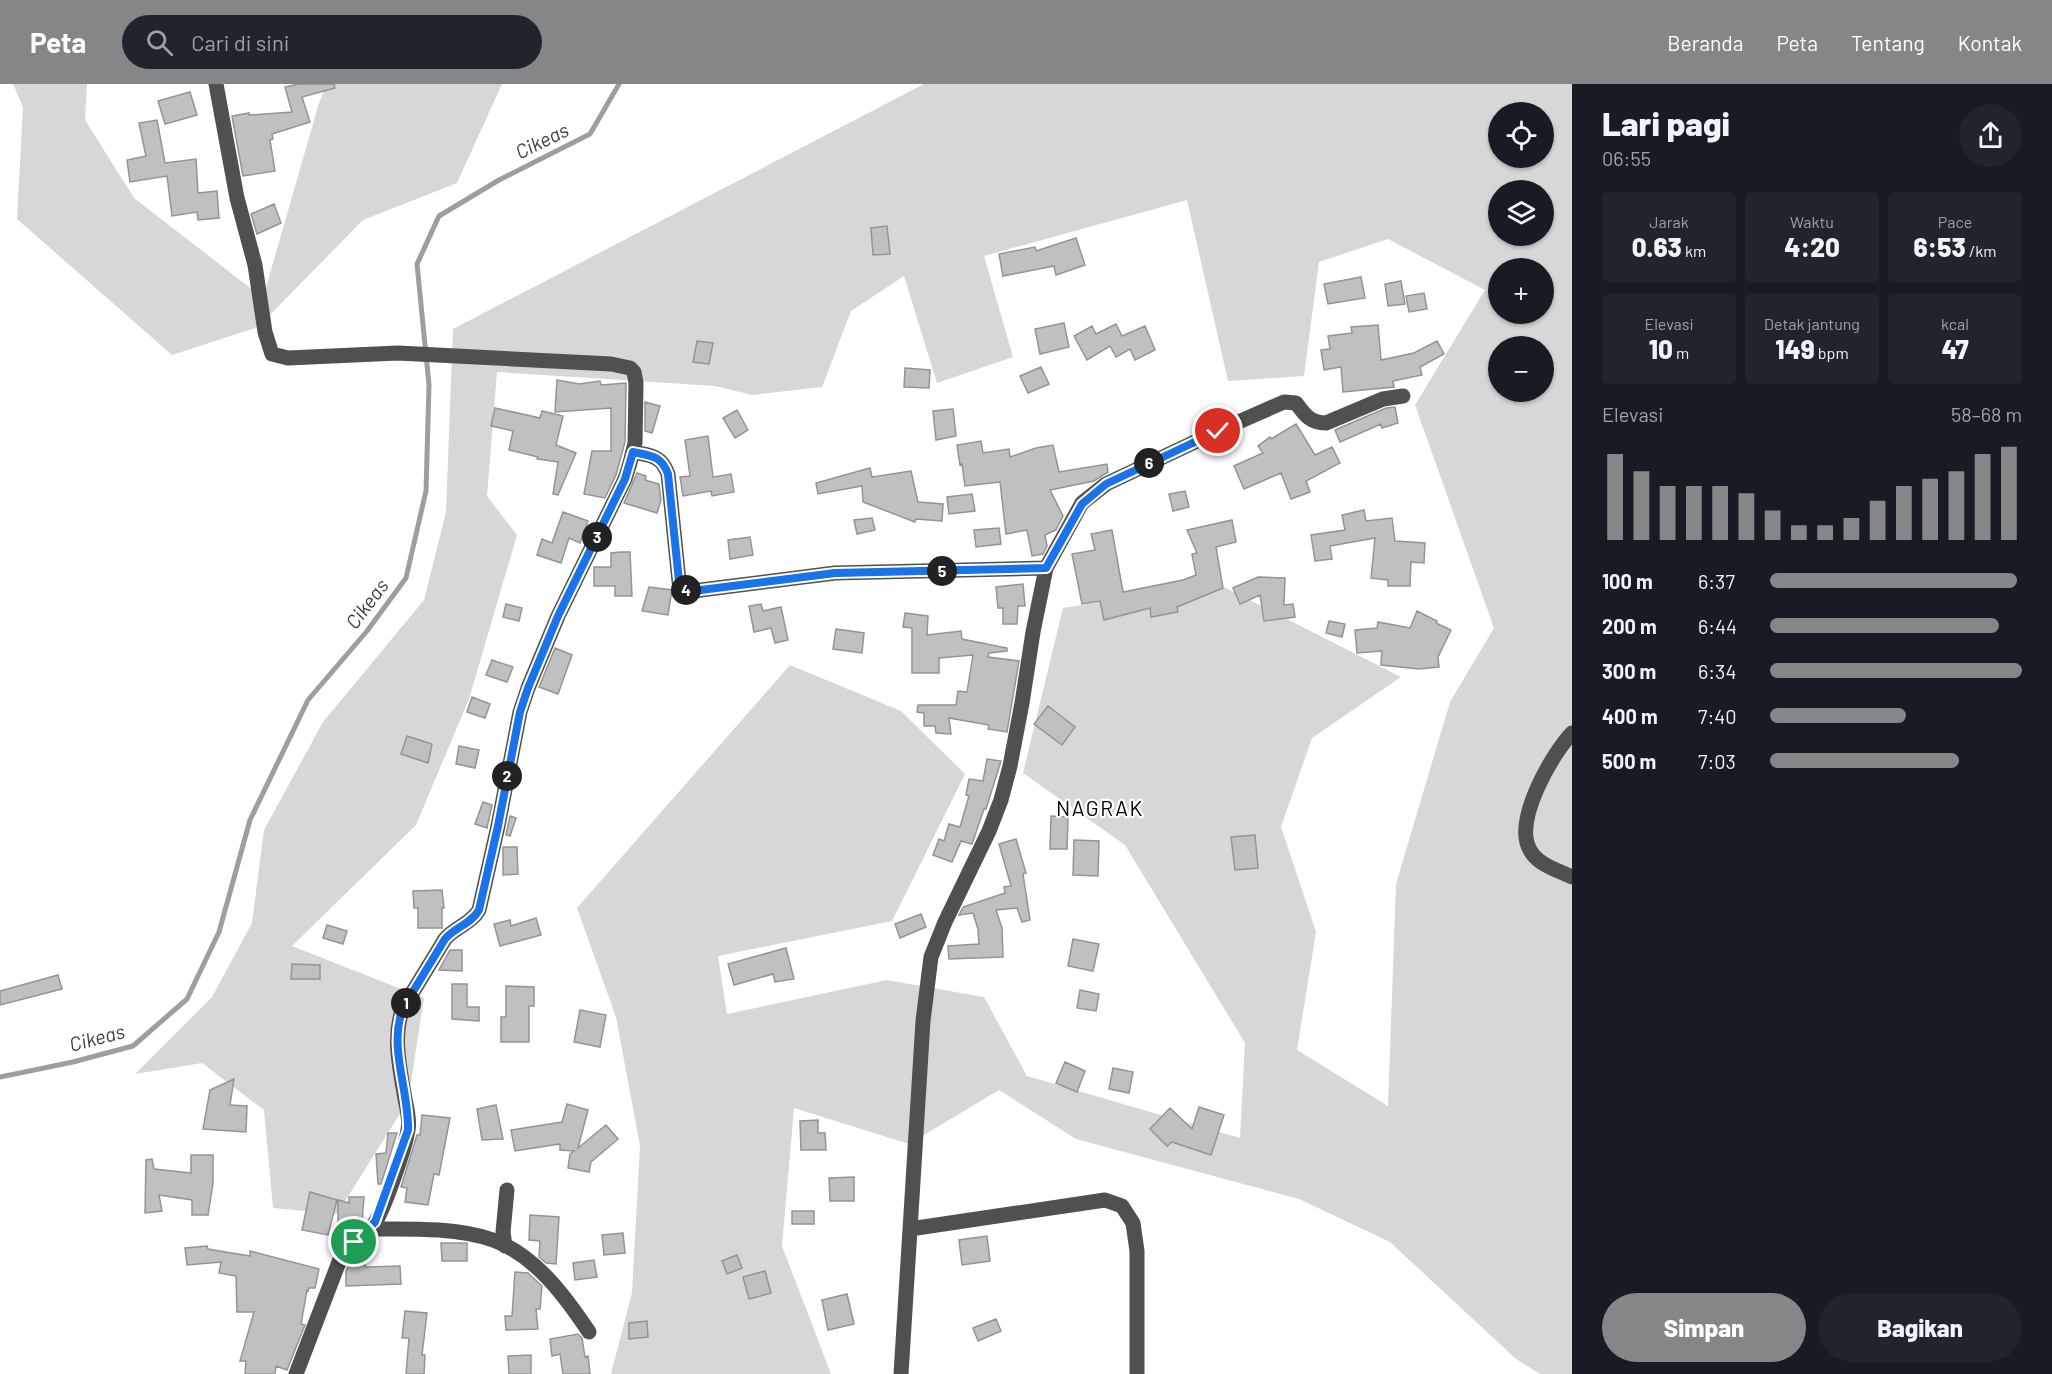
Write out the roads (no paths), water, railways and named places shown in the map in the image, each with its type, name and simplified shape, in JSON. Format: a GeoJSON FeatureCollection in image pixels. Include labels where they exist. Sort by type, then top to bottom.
{"type":"FeatureCollection","features":[{"type":"Feature","properties":{"kind":"street"},"geometry":{"type":"LineString","coordinates":[[216,84],[237,198],[255,265],[272,354],[288,358],[398,353],[611,364],[630,368],[634,372],[636,383],[637,407],[633,452],[625,479],[558,616],[520,712],[479,910],[470,921],[452,931],[445,939],[408,998],[398,1021],[397,1050],[408,1116],[408,1130],[388,1191],[375,1222],[343,1253],[296,1374]]}},
{"type":"Feature","properties":{"kind":"street"},"geometry":{"type":"LineString","coordinates":[[901,1374],[923,1021],[931,957],[1001,800],[1010,766],[1046,568],[1082,504],[1106,484],[1116,479],[1284,402],[1296,403],[1309,419],[1316,423],[1326,423],[1383,399],[1404,396]]}},
{"type":"Feature","properties":{"kind":"street"},"geometry":{"type":"LineString","coordinates":[[633,452],[655,456],[664,463],[668,474],[679,581],[684,589],[693,591],[835,573],[1046,568]]}},
{"type":"Feature","properties":{"kind":"street"},"geometry":{"type":"LineString","coordinates":[[1572,733],[1549,766],[1530,802],[1526,834],[1530,851],[1538,860],[1572,877]]}},
{"type":"Feature","properties":{"kind":"street"},"geometry":{"type":"LineString","coordinates":[[505,1246],[503,1232],[507,1190]]}},
{"type":"Feature","properties":{"kind":"street"},"geometry":{"type":"LineString","coordinates":[[909,1229],[1106,1200],[1122,1206],[1133,1223],[1137,1251],[1137,1374]]}},
{"type":"Feature","properties":{"kind":"street"},"geometry":{"type":"LineString","coordinates":[[368,1229],[414,1230],[478,1236],[505,1246],[541,1272],[567,1299],[589,1332]]}},
{"type":"Feature","properties":{"kind":"waterway","name":"Cikeas"},"geometry":{"type":"LineString","coordinates":[[0,1077],[73,1062],[133,1046],[187,999],[219,932],[250,820],[308,700],[367,631],[406,578],[426,491],[429,385],[417,264],[439,216],[499,180],[590,134],[619,84]]}},
{"type":"Feature","properties":{"kind":"district","name":"NAGRAK"},"geometry":{"type":"Point","coordinates":[1100,809]}}]}
